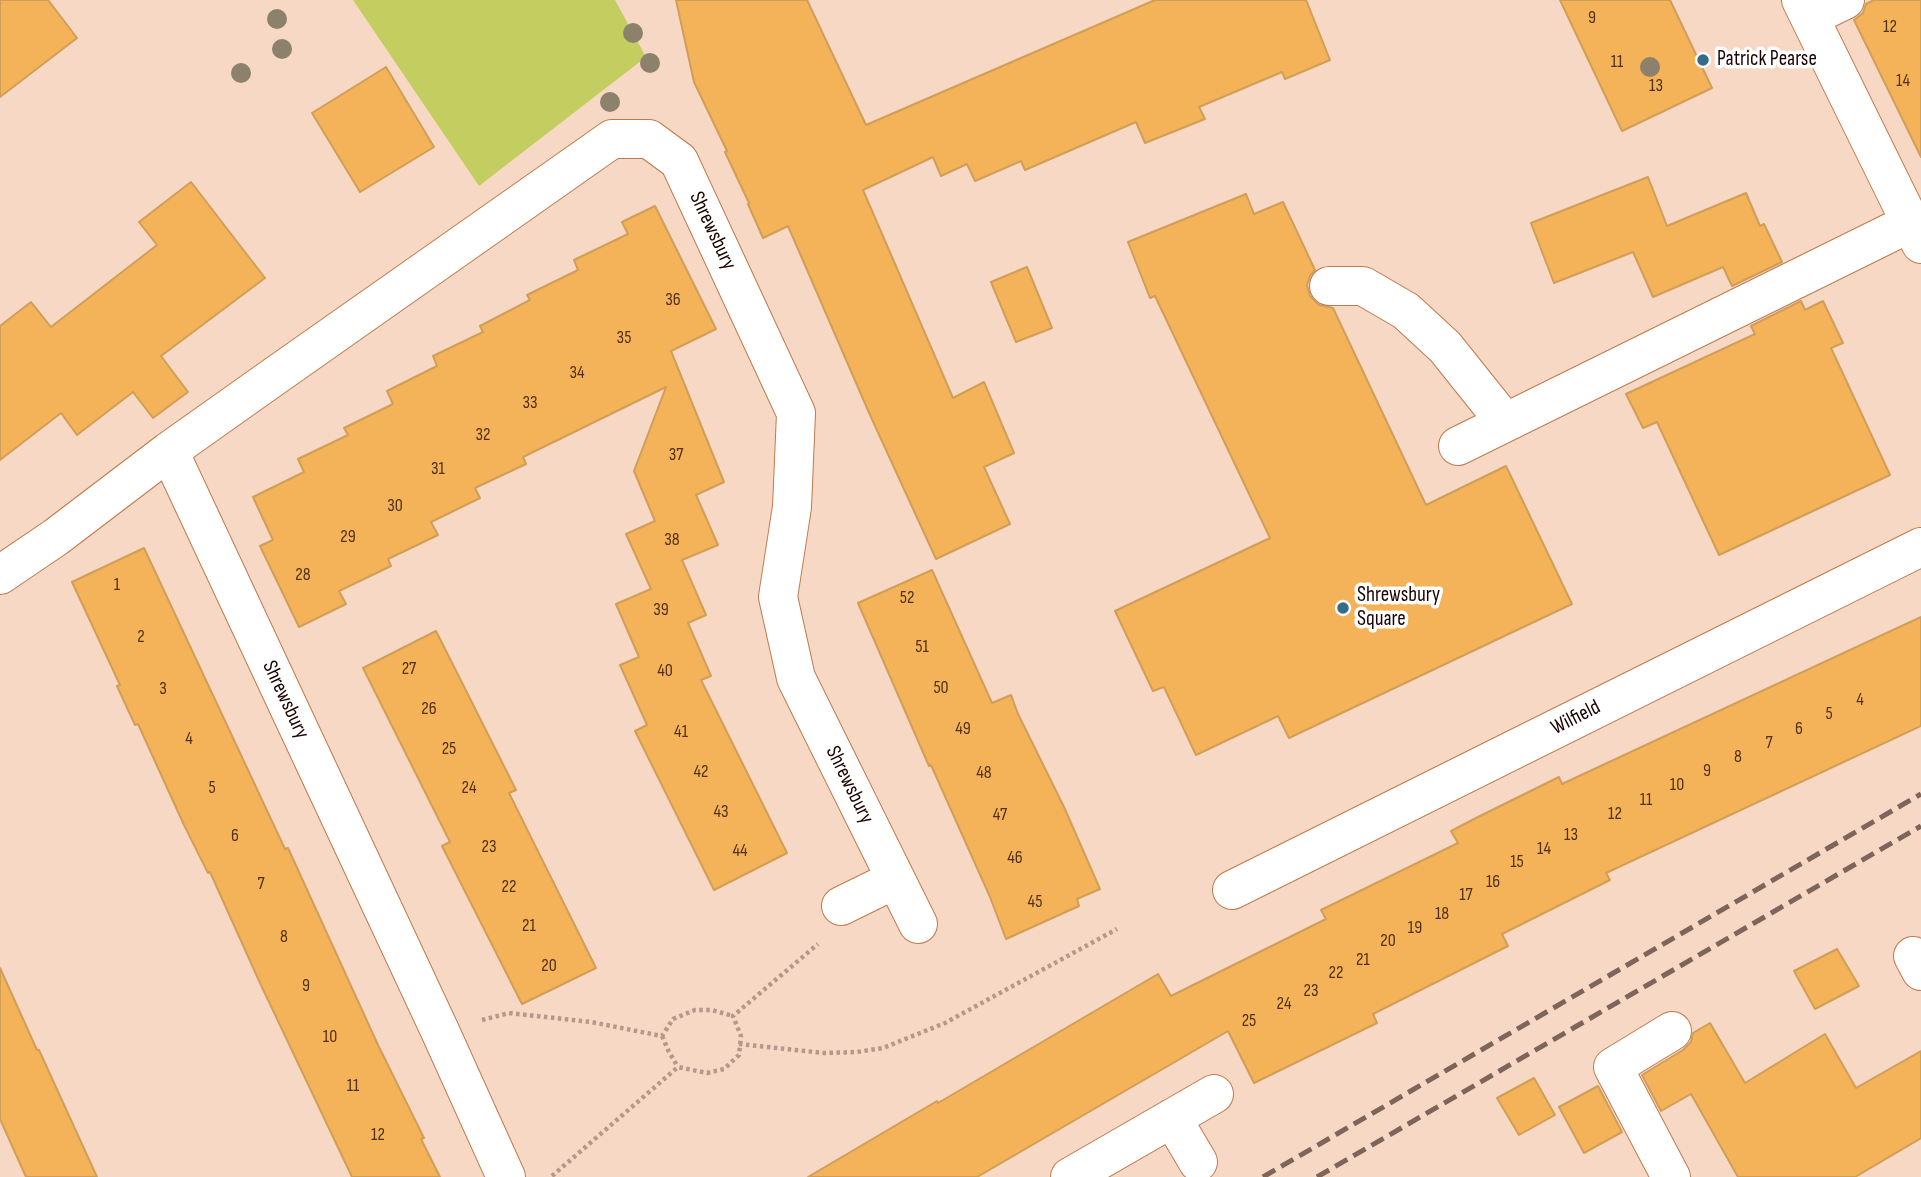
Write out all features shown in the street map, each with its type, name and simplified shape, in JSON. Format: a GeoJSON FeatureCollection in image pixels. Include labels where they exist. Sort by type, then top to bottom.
{"type":"FeatureCollection","features":[{"type":"Feature","properties":{"kind":"street"},"geometry":{"type":"LineString","coordinates":[[1458,446],[1915,233],[1805,8],[1845,0]]}},
{"type":"Feature","properties":{"kind":"street","name":"Shrewsbury"},"geometry":{"type":"LineString","coordinates":[[0,575],[56,537],[169,451],[612,139],[649,139],[679,161],[796,413],[792,507],[778,597],[796,678],[918,924]]}},
{"type":"Feature","properties":{"kind":"street"},"geometry":{"type":"LineString","coordinates":[[1329,286],[1363,286],[1406,311],[1445,347],[1505,422]]}},
{"type":"Feature","properties":{"kind":"street","name":"Shrewsbury"},"geometry":{"type":"LineString","coordinates":[[169,451],[506,1177]]}},
{"type":"Feature","properties":{"kind":"street","name":"Wilfield"},"geometry":{"type":"LineString","coordinates":[[1232,890],[1921,547]]}},
{"type":"Feature","properties":{"kind":"street"},"geometry":{"type":"LineString","coordinates":[[834,921],[896,879]]}},
{"type":"Feature","properties":{"kind":"street"},"geometry":{"type":"LineString","coordinates":[[1671,1177],[1613,1067],[1672,1031]]}},
{"type":"Feature","properties":{"kind":"street"},"geometry":{"type":"LineString","coordinates":[[1070,1177],[1214,1094]]}},
{"type":"Feature","properties":{"kind":"street"},"geometry":{"type":"LineString","coordinates":[[1172,1118],[1198,1162]]}},
{"type":"Feature","properties":{"kind":"path"},"geometry":{"type":"LineString","coordinates":[[733,1016],[834,921]]}},
{"type":"Feature","properties":{"kind":"path"},"geometry":{"type":"LineString","coordinates":[[739,1044],[824,1053],[883,1048],[945,1023],[1117,929]]}},
{"type":"Feature","properties":{"kind":"path"},"geometry":{"type":"LineString","coordinates":[[662,1036],[673,1019],[695,1010],[712,1010],[733,1016]]}},
{"type":"Feature","properties":{"kind":"path"},"geometry":{"type":"LineString","coordinates":[[440,1031],[509,1013],[591,1022],[662,1036]]}},
{"type":"Feature","properties":{"kind":"path"},"geometry":{"type":"LineString","coordinates":[[662,1036],[678,1067],[707,1073],[724,1069],[739,1055],[741,1036],[733,1016]]}},
{"type":"Feature","properties":{"kind":"path"},"geometry":{"type":"LineString","coordinates":[[551,1177],[678,1067]]}},
{"type":"Feature","properties":{"kind":"green space"},"geometry":{"type":"Polygon","coordinates":[[[353,0],[615,0],[646,57],[479,186],[353,0]]]}},
{"type":"Feature","properties":{"kind":"building"},"geometry":{"type":"Polygon","coordinates":[[[0,0],[48,0],[77,38],[0,97],[0,0]]]}},
{"type":"Feature","properties":{"kind":"building"},"geometry":{"type":"Polygon","coordinates":[[[676,0],[807,0],[866,125],[1155,0],[1306,0],[1330,60],[1285,79],[1282,72],[1199,107],[1205,119],[1145,143],[1136,122],[1025,170],[1021,161],[975,181],[967,164],[941,176],[933,157],[863,190],[953,398],[984,382],[1014,453],[984,467],[1010,524],[936,559],[788,226],[763,238],[725,152],[727,151],[694,82],[676,0]]]}},
{"type":"Feature","properties":{"kind":"building"},"geometry":{"type":"Polygon","coordinates":[[[1560,0],[1670,0],[1712,88],[1622,131],[1560,0]]]}},
{"type":"Feature","properties":{"kind":"building"},"geometry":{"type":"Polygon","coordinates":[[[1874,0],[1921,0],[1921,157],[1854,20],[1863,13],[1866,4],[1874,0]]]}},
{"type":"Feature","properties":{"kind":"building"},"geometry":{"type":"Polygon","coordinates":[[[386,67],[434,147],[360,192],[312,113],[386,67]]]}},
{"type":"Feature","properties":{"kind":"building"},"geometry":{"type":"Polygon","coordinates":[[[1648,177],[1667,226],[1746,193],[1760,226],[1764,224],[1782,262],[1732,286],[1723,267],[1653,297],[1633,252],[1554,283],[1531,223],[1648,177]]]}},
{"type":"Feature","properties":{"kind":"building"},"geometry":{"type":"Polygon","coordinates":[[[191,182],[265,278],[161,356],[188,392],[153,418],[133,392],[77,435],[61,413],[0,460],[0,326],[31,302],[51,327],[157,245],[139,222],[191,182]]]}},
{"type":"Feature","properties":{"kind":"building"},"geometry":{"type":"Polygon","coordinates":[[[1246,194],[1254,214],[1283,202],[1315,270],[1307,285],[1310,296],[1319,305],[1333,308],[1426,505],[1506,466],[1572,604],[1289,738],[1278,716],[1196,755],[1164,687],[1153,691],[1115,611],[1270,538],[1155,296],[1150,298],[1128,242],[1246,194]]]}},
{"type":"Feature","properties":{"kind":"building"},"geometry":{"type":"Polygon","coordinates":[[[655,206],[716,329],[671,351],[724,482],[696,495],[718,545],[682,560],[706,615],[688,623],[711,676],[701,680],[787,853],[714,890],[635,731],[647,725],[620,665],[639,657],[616,604],[651,589],[626,534],[655,521],[634,471],[666,387],[523,457],[526,464],[475,488],[480,498],[431,522],[438,535],[388,559],[391,566],[339,591],[346,604],[299,627],[260,546],[273,540],[253,497],[304,472],[298,459],[348,435],[344,428],[393,404],[387,391],[437,366],[433,356],[483,332],[480,326],[530,300],[527,295],[578,270],[574,260],[628,234],[622,222],[655,206]]]}},
{"type":"Feature","properties":{"kind":"building"},"geometry":{"type":"Polygon","coordinates":[[[1027,267],[1052,328],[1016,342],[991,282],[1027,267]]]}},
{"type":"Feature","properties":{"kind":"building"},"geometry":{"type":"Polygon","coordinates":[[[1801,301],[1805,310],[1823,301],[1843,343],[1831,348],[1890,475],[1719,555],[1657,422],[1643,428],[1626,394],[1755,334],[1751,326],[1801,301]]]}},
{"type":"Feature","properties":{"kind":"building"},"geometry":{"type":"Polygon","coordinates":[[[144,548],[285,849],[288,848],[440,1177],[352,1177],[210,872],[208,873],[184,825],[138,724],[135,725],[117,686],[120,685],[72,582],[144,548]]]}},
{"type":"Feature","properties":{"kind":"building"},"geometry":{"type":"Polygon","coordinates":[[[932,570],[992,703],[1011,695],[1100,889],[1077,899],[1079,906],[1006,939],[990,897],[858,603],[932,570]]]}},
{"type":"Feature","properties":{"kind":"building"},"geometry":{"type":"Polygon","coordinates":[[[1921,617],[1921,726],[1606,873],[1610,880],[1502,934],[1508,946],[1373,1014],[1377,1023],[1254,1083],[1228,1031],[977,1177],[808,1177],[1158,974],[1171,996],[1326,919],[1321,910],[1458,843],[1451,831],[1478,817],[1559,777],[1562,784],[1921,617]]]}},
{"type":"Feature","properties":{"kind":"building"},"geometry":{"type":"Polygon","coordinates":[[[436,631],[516,790],[509,793],[596,968],[522,1004],[442,846],[450,842],[363,668],[436,631]]]}},
{"type":"Feature","properties":{"kind":"building"},"geometry":{"type":"Polygon","coordinates":[[[1837,949],[1859,986],[1815,1009],[1794,971],[1837,949]]]}},
{"type":"Feature","properties":{"kind":"building"},"geometry":{"type":"Polygon","coordinates":[[[0,968],[97,1177],[26,1177],[0,1119],[0,968]]]}},
{"type":"Feature","properties":{"kind":"building"},"geometry":{"type":"Polygon","coordinates":[[[1710,1023],[1745,1083],[1825,1034],[1856,1088],[1921,1051],[1921,1138],[1855,1177],[1738,1177],[1691,1094],[1661,1111],[1642,1075],[1683,1050],[1691,1042],[1693,1033],[1710,1023]]]}},
{"type":"Feature","properties":{"kind":"building"},"geometry":{"type":"Polygon","coordinates":[[[1534,1078],[1555,1115],[1519,1135],[1497,1098],[1534,1078]]]}},
{"type":"Feature","properties":{"kind":"building"},"geometry":{"type":"Polygon","coordinates":[[[1598,1086],[1622,1132],[1584,1153],[1559,1107],[1598,1086]]]}},
{"type":"Feature","properties":{"kind":"railway"},"geometry":{"type":"LineString","coordinates":[[1263,1177],[1921,794]]}},
{"type":"Feature","properties":{"kind":"railway"},"geometry":{"type":"LineString","coordinates":[[1317,1177],[1921,826]]}},
{"type":"Feature","properties":{"kind":"place","name":"Patrick Pearse"},"geometry":{"type":"Point","coordinates":[1703,60]}},
{"type":"Feature","properties":{"kind":"place","name":"Shrewsbury Square"},"geometry":{"type":"Point","coordinates":[1343,608]}}]}
